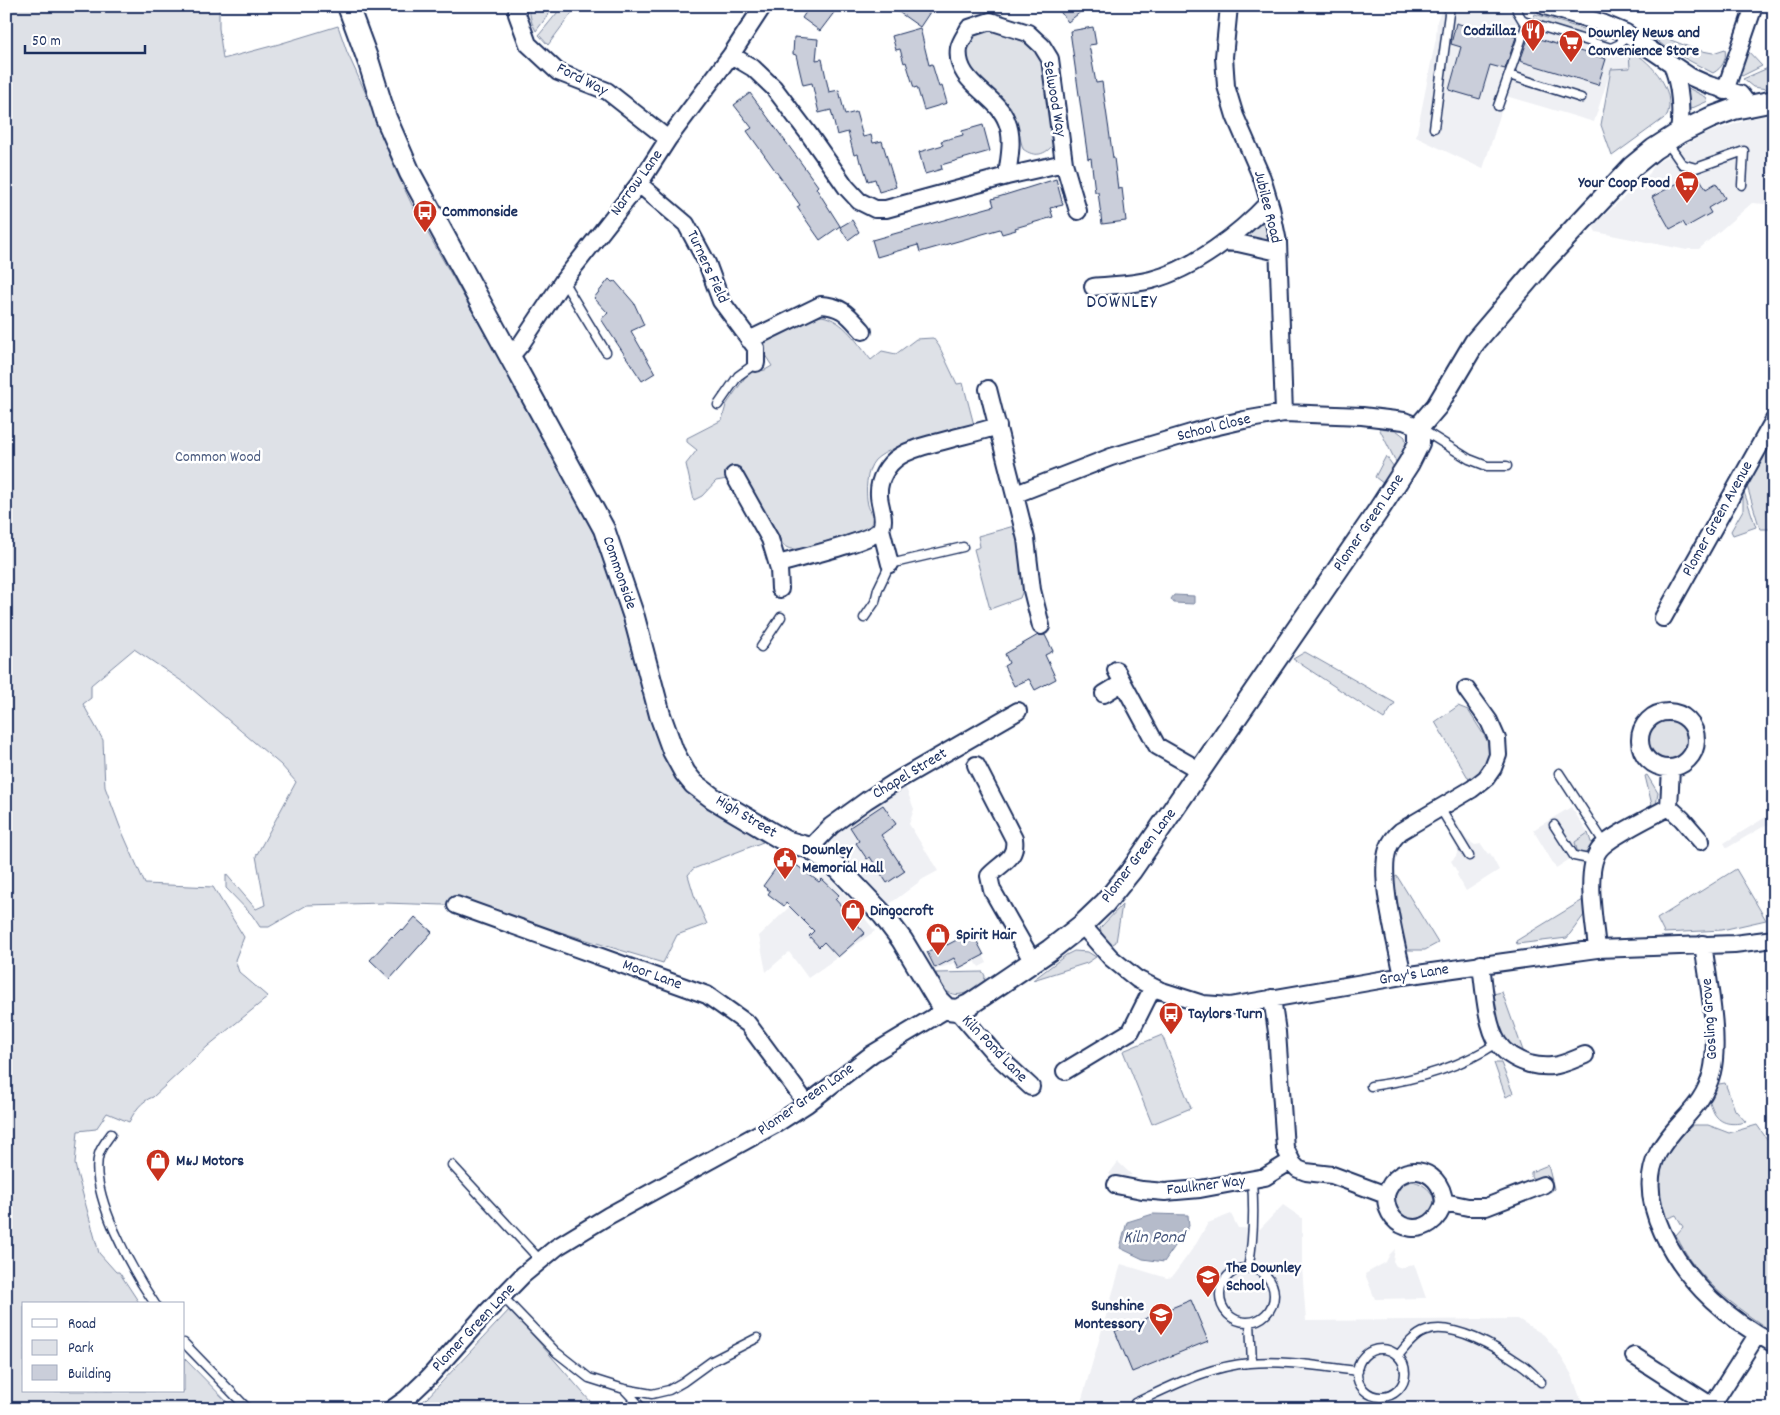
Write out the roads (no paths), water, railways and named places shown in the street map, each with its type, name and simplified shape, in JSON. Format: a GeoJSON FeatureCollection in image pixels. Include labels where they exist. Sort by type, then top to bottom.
{"type":"FeatureCollection","features":[{"type":"Feature","properties":{"kind":"street","name":"Commonside"},"geometry":{"type":"LineString","coordinates":[[348,6],[369,63],[386,118],[410,173],[604,529],[634,617],[660,715],[673,751],[685,773]]}},
{"type":"Feature","properties":{"kind":"street","name":"Ford Way"},"geometry":{"type":"LineString","coordinates":[[518,6],[517,14],[528,44],[558,72],[606,92],[668,139]]}},
{"type":"Feature","properties":{"kind":"street","name":"Narrow Lane"},"geometry":{"type":"LineString","coordinates":[[510,357],[521,344],[563,281],[639,184],[668,139],[731,54],[763,6]]}},
{"type":"Feature","properties":{"kind":"street","name":"Jubilee Road"},"geometry":{"type":"LineString","coordinates":[[1229,6],[1224,57],[1226,86],[1235,116],[1262,178],[1278,242],[1284,413]]}},
{"type":"Feature","properties":{"kind":"street"},"geometry":{"type":"LineString","coordinates":[[1545,6],[1602,23],[1626,33],[1690,77],[1740,94],[1746,106]]}},
{"type":"Feature","properties":{"kind":"street"},"geometry":{"type":"LineString","coordinates":[[1725,90],[1754,6]]}},
{"type":"Feature","properties":{"kind":"street","name":"Selwood Way"},"geometry":{"type":"LineString","coordinates":[[1008,176],[1011,142],[1008,123],[998,106],[965,76],[959,61],[959,47],[969,28],[990,21],[1028,33],[1042,46],[1050,60],[1064,163],[1078,211]]}},
{"type":"Feature","properties":{"kind":"street"},"geometry":{"type":"LineString","coordinates":[[731,54],[753,68],[774,88],[846,187],[859,201],[875,209],[896,208],[1008,176],[1064,163]]}},
{"type":"Feature","properties":{"kind":"street"},"geometry":{"type":"LineString","coordinates":[[1673,67],[1681,100],[1673,137]]}},
{"type":"Feature","properties":{"kind":"street"},"geometry":{"type":"LineString","coordinates":[[1419,427],[1437,406],[1475,342],[1632,166],[1673,137],[1710,118],[1746,106],[1774,101]]}},
{"type":"Feature","properties":{"kind":"street","name":"Turners Field"},"geometry":{"type":"LineString","coordinates":[[639,184],[686,224],[707,263],[720,301],[756,348],[756,363]]}},
{"type":"Feature","properties":{"kind":"street"},"geometry":{"type":"LineString","coordinates":[[1093,287],[1166,276],[1224,242],[1254,218],[1269,202]]}},
{"type":"Feature","properties":{"kind":"street"},"geometry":{"type":"LineString","coordinates":[[1224,242],[1238,243],[1278,252]]}},
{"type":"Feature","properties":{"kind":"street"},"geometry":{"type":"LineString","coordinates":[[749,340],[821,305],[833,306],[845,312],[863,331]]}},
{"type":"Feature","properties":{"kind":"street"},"geometry":{"type":"LineString","coordinates":[[988,389],[1016,494],[1026,539],[1032,590],[1041,626]]}},
{"type":"Feature","properties":{"kind":"street","name":"School Close"},"geometry":{"type":"LineString","coordinates":[[1016,494],[1111,458],[1201,430],[1284,413],[1362,416],[1404,422],[1419,427]]}},
{"type":"Feature","properties":{"kind":"street","name":"Plomer Green Avenue"},"geometry":{"type":"LineString","coordinates":[[1663,618],[1774,420]]}},
{"type":"Feature","properties":{"kind":"street"},"geometry":{"type":"LineString","coordinates":[[890,564],[881,529],[884,522],[879,501],[879,489],[886,471],[899,457],[922,447],[998,426]]}},
{"type":"Feature","properties":{"kind":"street","name":"Plomer Green Lane"},"geometry":{"type":"LineString","coordinates":[[392,1409],[406,1399],[428,1378],[502,1296],[540,1260],[557,1247],[586,1229],[759,1134],[807,1104],[872,1054],[952,1009],[969,1005],[1033,962],[1082,925],[1105,903],[1131,871],[1201,771],[1409,463],[1419,443],[1419,427]]}},
{"type":"Feature","properties":{"kind":"street"},"geometry":{"type":"LineString","coordinates":[[734,475],[770,539],[778,564],[780,590]]}},
{"type":"Feature","properties":{"kind":"street"},"geometry":{"type":"LineString","coordinates":[[778,564],[863,539],[881,529]]}},
{"type":"Feature","properties":{"kind":"street"},"geometry":{"type":"LineString","coordinates":[[1104,694],[1119,676],[1157,746],[1201,771]]}},
{"type":"Feature","properties":{"kind":"street"},"geometry":{"type":"LineString","coordinates":[[1403,976],[1387,897],[1384,871],[1387,851],[1394,837],[1472,789],[1486,778],[1498,755],[1497,738],[1489,721],[1466,689]]}},
{"type":"Feature","properties":{"kind":"street","name":"Chapel Street"},"geometry":{"type":"LineString","coordinates":[[810,848],[831,826],[866,800],[1018,711]]}},
{"type":"Feature","properties":{"kind":"street"},"geometry":{"type":"LineString","coordinates":[[976,765],[1014,839],[1016,849],[1009,859],[998,866],[989,876],[992,890],[1033,962]]}},
{"type":"Feature","properties":{"kind":"street"},"geometry":{"type":"LineString","coordinates":[[1669,807],[1670,768]]}},
{"type":"Feature","properties":{"kind":"street","name":"High Street"},"geometry":{"type":"LineString","coordinates":[[685,773],[694,784],[714,799],[785,840],[810,848],[839,869],[883,915],[912,955],[938,1000],[952,1009]]}},
{"type":"Feature","properties":{"kind":"street"},"geometry":{"type":"LineString","coordinates":[[1669,807],[1682,818],[1701,841]]}},
{"type":"Feature","properties":{"kind":"street"},"geometry":{"type":"LineString","coordinates":[[1596,949],[1592,894],[1594,860],[1600,849],[1609,840],[1669,807]]}},
{"type":"Feature","properties":{"kind":"street","name":"Moor Lane"},"geometry":{"type":"LineString","coordinates":[[456,905],[707,995],[748,1024],[807,1104]]}},
{"type":"Feature","properties":{"kind":"street","name":"Gray's Lane"},"geometry":{"type":"LineString","coordinates":[[1082,925],[1112,958],[1137,978],[1153,987],[1203,1004],[1230,1006],[1403,976],[1596,949],[1734,944],[1774,938]]}},
{"type":"Feature","properties":{"kind":"street","name":"Gosling Grove"},"geometry":{"type":"LineString","coordinates":[[1703,944],[1715,1046],[1713,1071],[1698,1104],[1664,1142],[1652,1170],[1651,1193],[1659,1226],[1684,1267],[1712,1300],[1757,1335],[1774,1344]]}},
{"type":"Feature","properties":{"kind":"street"},"geometry":{"type":"LineString","coordinates":[[1481,964],[1488,1011],[1497,1043],[1506,1053],[1521,1061],[1538,1066],[1554,1066],[1585,1055]]}},
{"type":"Feature","properties":{"kind":"street"},"geometry":{"type":"LineString","coordinates":[[1065,1071],[1131,1032],[1153,987]]}},
{"type":"Feature","properties":{"kind":"street"},"geometry":{"type":"LineString","coordinates":[[1272,998],[1277,1032],[1284,1138],[1291,1161],[1298,1170],[1332,1175],[1386,1195]]}},
{"type":"Feature","properties":{"kind":"street","name":"Kiln Pond Lane"},"geometry":{"type":"LineString","coordinates":[[952,1009],[994,1053],[1031,1087]]}},
{"type":"Feature","properties":{"kind":"street","name":"Faulkner Way"},"geometry":{"type":"LineString","coordinates":[[1116,1185],[1165,1192],[1200,1189],[1265,1177],[1291,1161]]}},
{"type":"Feature","properties":{"kind":"street"},"geometry":{"type":"LineString","coordinates":[[1421,1171],[1435,1178],[1443,1193],[1444,1202],[1442,1210],[1429,1225],[1422,1228],[1409,1228],[1400,1224],[1388,1211],[1386,1195],[1392,1182],[1399,1175],[1407,1172],[1421,1171]]}},
{"type":"Feature","properties":{"kind":"street"},"geometry":{"type":"LineString","coordinates":[[1444,1202],[1468,1207],[1486,1207],[1543,1185]]}},
{"type":"Feature","properties":{"kind":"street"},"geometry":{"type":"LineString","coordinates":[[1634,1356],[1711,1407],[1757,1335]]}},
{"type":"Feature","properties":{"kind":"lane"},"geometry":{"type":"LineString","coordinates":[[1434,128],[1450,6]]}},
{"type":"Feature","properties":{"kind":"lane"},"geometry":{"type":"LineString","coordinates":[[1516,6],[1516,11],[1522,21],[1611,48],[1620,44],[1626,33]]}},
{"type":"Feature","properties":{"kind":"lane"},"geometry":{"type":"LineString","coordinates":[[1498,106],[1527,23]]}},
{"type":"Feature","properties":{"kind":"lane"},"geometry":{"type":"LineString","coordinates":[[1509,75],[1581,98]]}},
{"type":"Feature","properties":{"kind":"lane"},"geometry":{"type":"LineString","coordinates":[[1673,137],[1682,164],[1696,168],[1744,151],[1742,185]]}},
{"type":"Feature","properties":{"kind":"lane"},"geometry":{"type":"LineString","coordinates":[[563,281],[606,352]]}},
{"type":"Feature","properties":{"kind":"lane"},"geometry":{"type":"LineString","coordinates":[[718,405],[738,376],[756,363]]}},
{"type":"Feature","properties":{"kind":"lane"},"geometry":{"type":"LineString","coordinates":[[1419,427],[1469,459],[1487,466],[1507,466]]}},
{"type":"Feature","properties":{"kind":"lane"},"geometry":{"type":"LineString","coordinates":[[864,618],[875,602],[878,589],[890,564],[963,548]]}},
{"type":"Feature","properties":{"kind":"lane"},"geometry":{"type":"LineString","coordinates":[[761,647],[780,617]]}},
{"type":"Feature","properties":{"kind":"lane"},"geometry":{"type":"LineString","coordinates":[[1559,774],[1605,844]]}},
{"type":"Feature","properties":{"kind":"lane"},"geometry":{"type":"LineString","coordinates":[[1440,808],[1469,856]]}},
{"type":"Feature","properties":{"kind":"lane"},"geometry":{"type":"LineString","coordinates":[[1554,825],[1574,856],[1594,860]]}},
{"type":"Feature","properties":{"kind":"lane"},"geometry":{"type":"LineString","coordinates":[[1371,1086],[1400,1082],[1433,1072],[1472,1058],[1497,1043]]}},
{"type":"Feature","properties":{"kind":"lane"},"geometry":{"type":"LineString","coordinates":[[111,1134],[99,1154],[98,1172],[104,1203],[116,1237],[154,1302]]}},
{"type":"Feature","properties":{"kind":"lane"},"geometry":{"type":"LineString","coordinates":[[452,1165],[540,1260]]}},
{"type":"Feature","properties":{"kind":"lane"},"geometry":{"type":"LineString","coordinates":[[1248,1268],[1252,1248],[1254,1198],[1252,1180]]}},
{"type":"Feature","properties":{"kind":"lane"},"geometry":{"type":"LineString","coordinates":[[1248,1268],[1263,1274],[1273,1286],[1274,1294],[1273,1302],[1265,1316],[1250,1322],[1242,1322],[1229,1316],[1224,1310],[1220,1296],[1220,1289],[1228,1276],[1234,1271],[1248,1268]]}},
{"type":"Feature","properties":{"kind":"lane"},"geometry":{"type":"LineString","coordinates":[[502,1296],[556,1352],[588,1378],[624,1389],[652,1394],[669,1390],[712,1360],[757,1338]]}},
{"type":"Feature","properties":{"kind":"lane"},"geometry":{"type":"LineString","coordinates":[[1250,1322],[1252,1363]]}},
{"type":"Feature","properties":{"kind":"lane"},"geometry":{"type":"LineString","coordinates":[[1398,1356],[1410,1342],[1425,1331],[1443,1329],[1474,1337],[1523,1364],[1542,1382]]}},
{"type":"Feature","properties":{"kind":"lane"},"geometry":{"type":"LineString","coordinates":[[185,1344],[248,1409]]}},
{"type":"Feature","properties":{"kind":"lane"},"geometry":{"type":"LineString","coordinates":[[1384,1350],[1398,1356],[1405,1370],[1405,1378],[1397,1392],[1390,1396],[1374,1396],[1361,1386],[1358,1379],[1358,1371],[1360,1364],[1370,1353],[1384,1350]]}},
{"type":"Feature","properties":{"kind":"lane"},"geometry":{"type":"LineString","coordinates":[[1135,1403],[1192,1377],[1214,1370],[1252,1363],[1297,1364],[1358,1371]]}},
{"type":"Feature","properties":{"kind":"lane"},"geometry":{"type":"LineString","coordinates":[[624,1389],[643,1409]]}},
{"type":"Feature","properties":{"kind":"water"},"geometry":{"type":"Polygon","coordinates":[[[1174,595],[1194,596],[1194,604],[1174,603],[1171,599],[1174,595]]]}},
{"type":"Feature","properties":{"kind":"water","name":"Kiln Pond"},"geometry":{"type":"Polygon","coordinates":[[[1153,1214],[1188,1215],[1189,1226],[1164,1262],[1143,1259],[1120,1248],[1127,1222],[1153,1214]]]}},
{"type":"Feature","properties":{"kind":"place","name":"Codzillaz"},"geometry":{"type":"Point","coordinates":[1533,52]}},
{"type":"Feature","properties":{"kind":"place","name":"Downley News and Convenience Store"},"geometry":{"type":"Point","coordinates":[1571,63]}},
{"type":"Feature","properties":{"kind":"place","name":"Your Coop Food"},"geometry":{"type":"Point","coordinates":[1687,204]}},
{"type":"Feature","properties":{"kind":"place","name":"Commonside"},"geometry":{"type":"Point","coordinates":[425,233]}},
{"type":"Feature","properties":{"kind":"place","name":"Downley Memorial Hall"},"geometry":{"type":"Point","coordinates":[785,880]}},
{"type":"Feature","properties":{"kind":"place","name":"Dingocroft"},"geometry":{"type":"Point","coordinates":[853,932]}},
{"type":"Feature","properties":{"kind":"place","name":"Spirit Hair"},"geometry":{"type":"Point","coordinates":[938,956]}},
{"type":"Feature","properties":{"kind":"place","name":"Taylors Turn"},"geometry":{"type":"Point","coordinates":[1171,1035]}},
{"type":"Feature","properties":{"kind":"place","name":"M&J Motors"},"geometry":{"type":"Point","coordinates":[158,1182]}},
{"type":"Feature","properties":{"kind":"place","name":"The Downley School"},"geometry":{"type":"Point","coordinates":[1208,1298]}},
{"type":"Feature","properties":{"kind":"place","name":"Sunshine Montessory"},"geometry":{"type":"Point","coordinates":[1161,1336]}},
{"type":"Feature","properties":{"kind":"district","name":"DOWNLEY"},"geometry":{"type":"Point","coordinates":[1122,303]}},
{"type":"Feature","properties":{"kind":"park label","name":"Common Wood"},"geometry":{"type":"Point","coordinates":[218,457]}}]}
